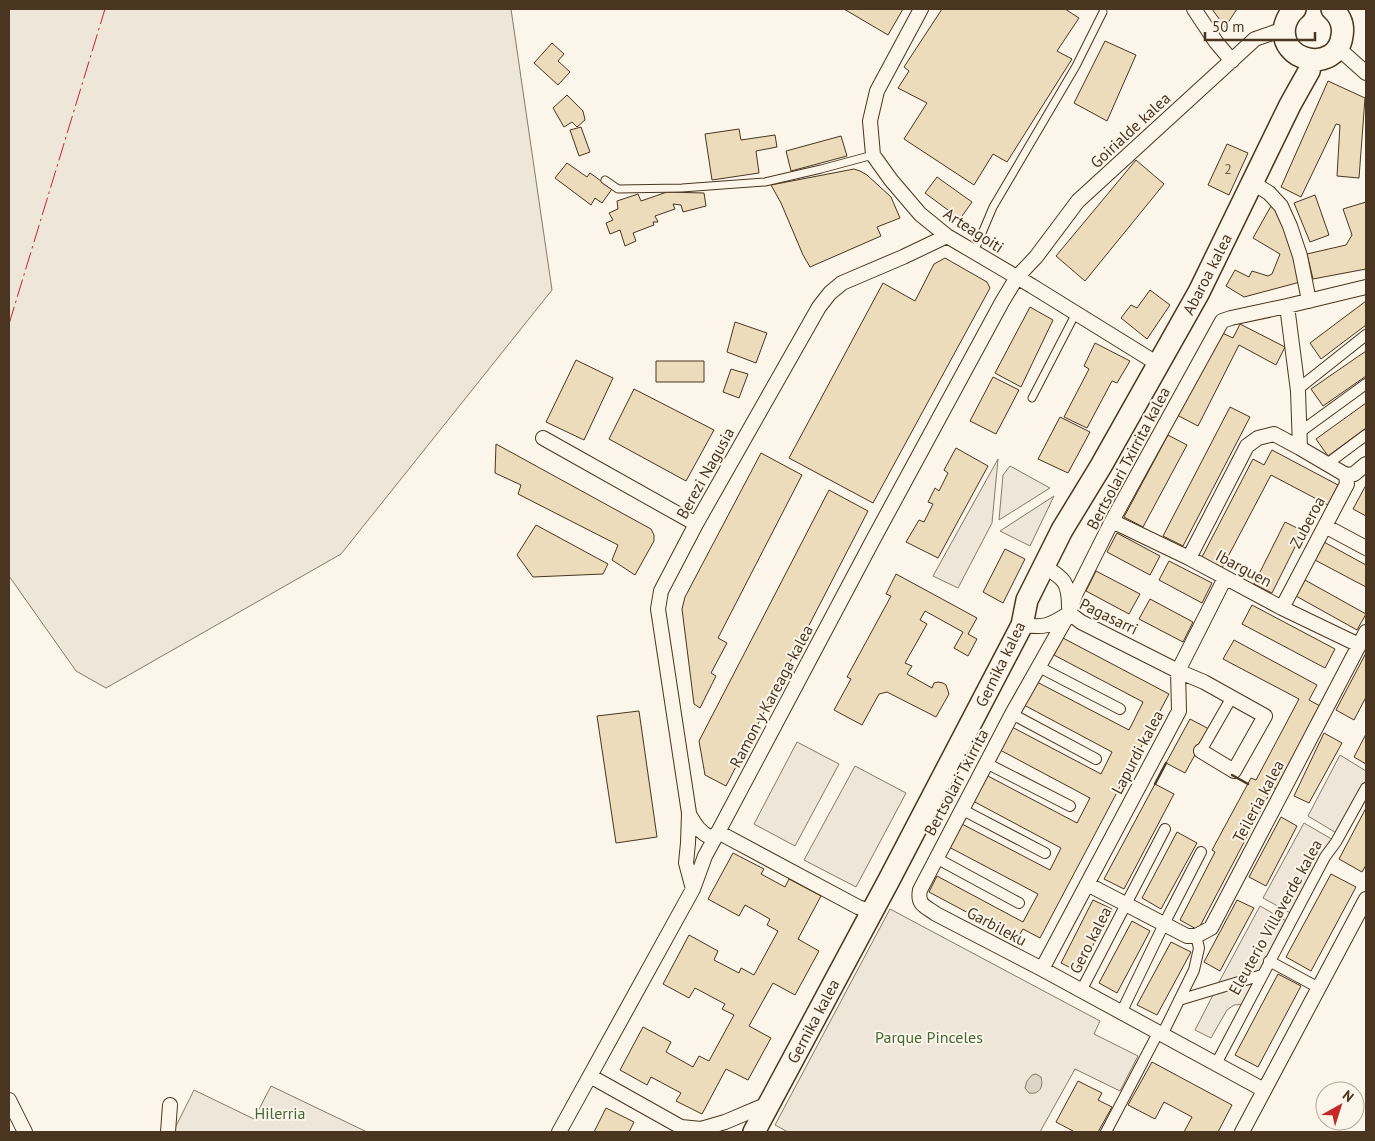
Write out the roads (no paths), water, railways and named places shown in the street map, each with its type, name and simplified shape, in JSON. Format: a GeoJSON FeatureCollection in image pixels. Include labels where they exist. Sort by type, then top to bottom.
{"type":"FeatureCollection","features":[{"type":"Feature","properties":{"kind":"main road"},"geometry":{"type":"LineString","coordinates":[[1295,9],[1287,20],[1284,29],[1285,38],[1288,46],[1294,53],[1301,58],[1312,60],[1325,58],[1332,54],[1338,48],[1342,39],[1341,21],[1332,9]]}},
{"type":"Feature","properties":{"kind":"main road","name":"Abaroa kalea"},"geometry":{"type":"LineString","coordinates":[[1158,364],[1200,292],[1290,105],[1309,71],[1312,60]]}},
{"type":"Feature","properties":{"kind":"main road","name":"Gernika kalea"},"geometry":{"type":"LineString","coordinates":[[754,1132],[1022,625],[1027,600],[1062,530],[1101,466],[1158,364]]}},
{"type":"Feature","properties":{"kind":"street","name":"Arteagoiti"},"geometry":{"type":"LineString","coordinates":[[921,9],[877,91],[870,121],[874,154],[891,180],[920,214],[946,236],[1158,364]]}},
{"type":"Feature","properties":{"kind":"street"},"geometry":{"type":"LineString","coordinates":[[1194,9],[1216,42],[1232,60]]}},
{"type":"Feature","properties":{"kind":"street","name":"Goirialde kalea"},"geometry":{"type":"LineString","coordinates":[[1017,278],[1036,257],[1078,202],[1255,39],[1284,29]]}},
{"type":"Feature","properties":{"kind":"street"},"geometry":{"type":"LineString","coordinates":[[1338,48],[1366,73]]}},
{"type":"Feature","properties":{"kind":"street"},"geometry":{"type":"LineString","coordinates":[[1252,183],[1269,193],[1281,206],[1300,256],[1309,301]]}},
{"type":"Feature","properties":{"kind":"street","name":"Berezi Nagusia"},"geometry":{"type":"LineString","coordinates":[[693,888],[686,863],[689,813],[658,610],[661,591],[696,524],[819,307],[830,292],[842,283],[946,236]]}},
{"type":"Feature","properties":{"kind":"street","name":"Ramon y Kareaga kalea"},"geometry":{"type":"LineString","coordinates":[[559,1132],[693,888],[718,832],[873,540],[1002,302],[1017,278]]}},
{"type":"Feature","properties":{"kind":"street"},"geometry":{"type":"LineString","coordinates":[[1300,448],[1298,389],[1286,306],[1366,287]]}},
{"type":"Feature","properties":{"kind":"street","name":"Bertsolari Txirrita kalea"},"geometry":{"type":"LineString","coordinates":[[1069,613],[1076,593],[1112,521],[1222,321],[1286,306]]}},
{"type":"Feature","properties":{"kind":"street"},"geometry":{"type":"LineString","coordinates":[[1298,389],[1366,335]]}},
{"type":"Feature","properties":{"kind":"street"},"geometry":{"type":"LineString","coordinates":[[1300,432],[1366,384]]}},
{"type":"Feature","properties":{"kind":"street"},"geometry":{"type":"LineString","coordinates":[[1189,558],[1247,446],[1258,438],[1274,434],[1346,475],[1354,474],[1366,464]]}},
{"type":"Feature","properties":{"kind":"street"},"geometry":{"type":"LineString","coordinates":[[1325,463],[1366,435]]}},
{"type":"Feature","properties":{"kind":"street"},"geometry":{"type":"LineString","coordinates":[[543,438],[696,524]]}},
{"type":"Feature","properties":{"kind":"street","name":"Zuberoa"},"geometry":{"type":"LineString","coordinates":[[1282,608],[1346,484],[1346,475]]}},
{"type":"Feature","properties":{"kind":"street","name":"Ibarguen"},"geometry":{"type":"LineString","coordinates":[[1112,521],[1189,558],[1282,608],[1359,646]]}},
{"type":"Feature","properties":{"kind":"street"},"geometry":{"type":"LineString","coordinates":[[1325,526],[1366,548]]}},
{"type":"Feature","properties":{"kind":"street"},"geometry":{"type":"LineString","coordinates":[[1044,566],[1062,578],[1069,592],[1069,613]]}},
{"type":"Feature","properties":{"kind":"street","name":"Lapurdi kalea"},"geometry":{"type":"LineString","coordinates":[[1042,969],[1179,711],[1178,671],[1225,578]]}},
{"type":"Feature","properties":{"kind":"street","name":"Pagasarri"},"geometry":{"type":"LineString","coordinates":[[1022,625],[1036,627],[1051,625],[1069,613],[1081,622],[1178,671],[1204,682],[1265,716],[1234,771],[1202,751]]}},
{"type":"Feature","properties":{"kind":"street","name":"Bertsolari Txirrita"},"geometry":{"type":"LineString","coordinates":[[920,890],[986,762],[1069,613]]}},
{"type":"Feature","properties":{"kind":"street","name":"Teileria kalea"},"geometry":{"type":"LineString","coordinates":[[1196,936],[1211,928],[1366,632]]}},
{"type":"Feature","properties":{"kind":"street"},"geometry":{"type":"LineString","coordinates":[[1039,667],[1120,709]]}},
{"type":"Feature","properties":{"kind":"street"},"geometry":{"type":"LineString","coordinates":[[1202,751],[1232,697]]}},
{"type":"Feature","properties":{"kind":"street"},"geometry":{"type":"LineString","coordinates":[[1012,714],[1096,759]]}},
{"type":"Feature","properties":{"kind":"street"},"geometry":{"type":"LineString","coordinates":[[986,762],[1070,806]]}},
{"type":"Feature","properties":{"kind":"street","name":"Eleuterio Villaverde kalea"},"geometry":{"type":"LineString","coordinates":[[1216,1064],[1325,857],[1336,842],[1366,788]]}},
{"type":"Feature","properties":{"kind":"street"},"geometry":{"type":"LineString","coordinates":[[961,809],[1046,854]]}},
{"type":"Feature","properties":{"kind":"street"},"geometry":{"type":"LineString","coordinates":[[689,813],[696,826],[710,838],[718,832],[871,912]]}},
{"type":"Feature","properties":{"kind":"street"},"geometry":{"type":"LineString","coordinates":[[1126,904],[1165,829]]}},
{"type":"Feature","properties":{"kind":"street"},"geometry":{"type":"LineString","coordinates":[[688,843],[696,855],[706,856]]}},
{"type":"Feature","properties":{"kind":"street"},"geometry":{"type":"LineString","coordinates":[[1121,1013],[1201,852]]}},
{"type":"Feature","properties":{"kind":"street"},"geometry":{"type":"LineString","coordinates":[[936,858],[1019,903]]}},
{"type":"Feature","properties":{"kind":"street"},"geometry":{"type":"LineString","coordinates":[[1087,884],[1187,936],[1196,936],[1199,948],[1194,970],[1179,1000],[1106,1132]]}},
{"type":"Feature","properties":{"kind":"street","name":"Garbileku"},"geometry":{"type":"LineString","coordinates":[[920,890],[918,898],[921,904],[936,914],[1042,969]]}},
{"type":"Feature","properties":{"kind":"street"},"geometry":{"type":"LineString","coordinates":[[1242,1132],[1366,899]]}},
{"type":"Feature","properties":{"kind":"street","name":"Gero kalea"},"geometry":{"type":"LineString","coordinates":[[1081,990],[1126,904]]}},
{"type":"Feature","properties":{"kind":"street"},"geometry":{"type":"LineString","coordinates":[[1269,961],[1319,988]]}},
{"type":"Feature","properties":{"kind":"street"},"geometry":{"type":"LineString","coordinates":[[1042,969],[1264,1090]]}},
{"type":"Feature","properties":{"kind":"street"},"geometry":{"type":"LineString","coordinates":[[1179,1000],[1262,976]]}},
{"type":"Feature","properties":{"kind":"street"},"geometry":{"type":"LineString","coordinates":[[590,1076],[681,1127],[701,1129],[725,1122],[770,1103]]}},
{"type":"Feature","properties":{"kind":"street"},"geometry":{"type":"LineString","coordinates":[[9,1100],[25,1132]]}},
{"type":"Feature","properties":{"kind":"street"},"geometry":{"type":"LineString","coordinates":[[168,1132],[170,1105]]}},
{"type":"Feature","properties":{"kind":"lane"},"geometry":{"type":"LineString","coordinates":[[974,252],[993,207],[1076,66],[1103,12]]}},
{"type":"Feature","properties":{"kind":"lane"},"geometry":{"type":"LineString","coordinates":[[605,180],[618,189],[682,188],[764,182],[874,154]]}},
{"type":"Feature","properties":{"kind":"lane"},"geometry":{"type":"LineString","coordinates":[[1032,398],[1076,314]]}},
{"type":"Feature","properties":{"kind":"park label","name":"Parque Pinceles"},"geometry":{"type":"Point","coordinates":[929,1037]}},
{"type":"Feature","properties":{"kind":"park label","name":"Hilerria"},"geometry":{"type":"Point","coordinates":[280,1113]}}]}
